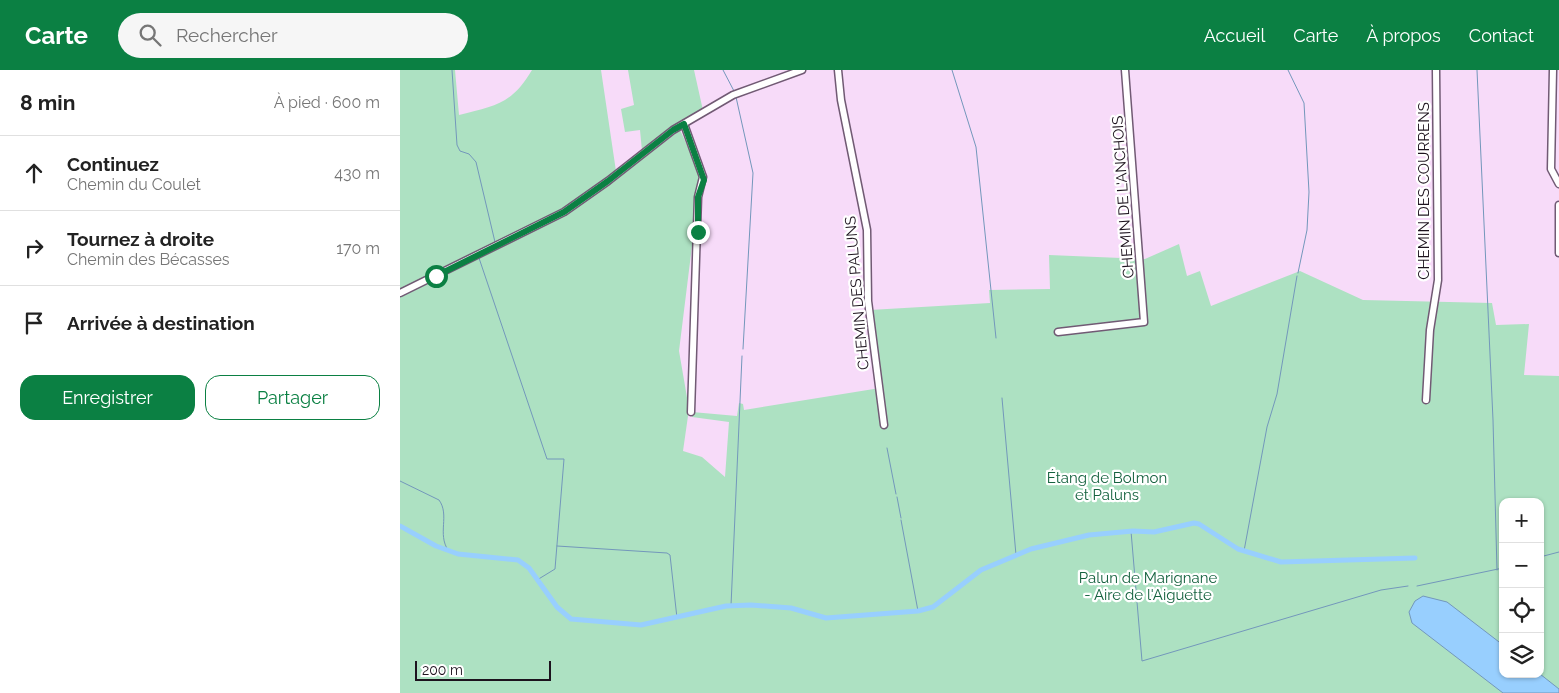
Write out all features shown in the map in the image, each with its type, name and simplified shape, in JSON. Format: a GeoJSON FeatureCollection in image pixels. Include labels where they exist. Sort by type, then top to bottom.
{"type":"FeatureCollection","features":[{"type":"Feature","properties":{"kind":"street"},"geometry":{"type":"LineString","coordinates":[[400,294],[564,212],[608,181],[673,130],[738,92],[802,70]]}},
{"type":"Feature","properties":{"kind":"street","name":"CHEMIN DES PALUNS"},"geometry":{"type":"LineString","coordinates":[[838,70],[867,230],[868,301],[884,425]]}},
{"type":"Feature","properties":{"kind":"street","name":"CHEMIN DE L'ANCHOIS"},"geometry":{"type":"LineString","coordinates":[[1058,332],[1144,322],[1125,70]]}},
{"type":"Feature","properties":{"kind":"street","name":"CHEMIN DES COURRENS"},"geometry":{"type":"LineString","coordinates":[[1426,400],[1430,330],[1438,280],[1436,70]]}},
{"type":"Feature","properties":{"kind":"street"},"geometry":{"type":"LineString","coordinates":[[1553,70],[1551,169],[1559,184]]}},
{"type":"Feature","properties":{"kind":"street"},"geometry":{"type":"LineString","coordinates":[[684,124],[704,180],[698,197],[690,412]]}},
{"type":"Feature","properties":{"kind":"street"},"geometry":{"type":"LineString","coordinates":[[1559,205],[1559,253]]}},
{"type":"Feature","properties":{"kind":"green space","name":"Étang de Bolmon et Paluns"},"geometry":{"type":"Polygon","coordinates":[[[400,70],[455,70],[459,115],[502,102],[517,90],[532,70],[601,70],[617,178],[680,130],[705,184],[692,246],[679,351],[689,409],[683,451],[702,457],[725,477],[729,422],[692,417],[692,412],[737,416],[739,403],[743,404],[744,410],[880,388],[870,310],[990,303],[989,290],[1050,289],[1049,255],[1145,259],[1179,244],[1187,276],[1200,271],[1211,306],[1300,271],[1363,300],[1492,303],[1496,325],[1529,324],[1524,375],[1559,376],[1559,693],[400,693],[400,70]]]}},
{"type":"Feature","properties":{"kind":"green space"},"geometry":{"type":"Polygon","coordinates":[[[628,70],[694,70],[704,115],[674,131],[631,166],[629,160],[642,151],[640,130],[625,132],[621,109],[634,105],[628,70]]]}},
{"type":"Feature","properties":{"kind":"water"},"geometry":{"type":"Polygon","coordinates":[[[1423,596],[1447,602],[1499,642],[1499,678],[1544,677],[1559,689],[1559,693],[1503,693],[1412,623],[1409,612],[1415,601],[1423,596]]]}},
{"type":"Feature","properties":{"kind":"waterway"},"geometry":{"type":"LineString","coordinates":[[452,70],[457,145],[460,151],[469,154],[476,162],[495,242]]}},
{"type":"Feature","properties":{"kind":"waterway"},"geometry":{"type":"LineString","coordinates":[[723,70],[734,91]]}},
{"type":"Feature","properties":{"kind":"waterway"},"geometry":{"type":"LineString","coordinates":[[952,70],[976,147],[996,338]]}},
{"type":"Feature","properties":{"kind":"waterway"},"geometry":{"type":"LineString","coordinates":[[1288,70],[1304,103],[1309,192],[1307,230],[1298,273]]}},
{"type":"Feature","properties":{"kind":"waterway"},"geometry":{"type":"LineString","coordinates":[[1477,70],[1493,420],[1497,570]]}},
{"type":"Feature","properties":{"kind":"waterway"},"geometry":{"type":"LineString","coordinates":[[736,97],[753,173],[743,349]]}},
{"type":"Feature","properties":{"kind":"waterway"},"geometry":{"type":"LineString","coordinates":[[479,258],[547,459],[564,459],[555,569],[537,580]]}},
{"type":"Feature","properties":{"kind":"waterway"},"geometry":{"type":"LineString","coordinates":[[1244,551],[1267,427],[1277,394],[1297,276]]}},
{"type":"Feature","properties":{"kind":"waterway"},"geometry":{"type":"LineString","coordinates":[[731,606],[742,356]]}},
{"type":"Feature","properties":{"kind":"waterway"},"geometry":{"type":"LineString","coordinates":[[1002,398],[1016,555]]}},
{"type":"Feature","properties":{"kind":"waterway"},"geometry":{"type":"LineString","coordinates":[[887,448],[896,494]]}},
{"type":"Feature","properties":{"kind":"waterway"},"geometry":{"type":"LineString","coordinates":[[400,481],[439,500],[444,512],[444,538],[448,550]]}},
{"type":"Feature","properties":{"kind":"waterway"},"geometry":{"type":"LineString","coordinates":[[897,497],[901,518]]}},
{"type":"Feature","properties":{"kind":"waterway"},"geometry":{"type":"LineString","coordinates":[[901,520],[918,611]]}},
{"type":"Feature","properties":{"kind":"waterway"},"geometry":{"type":"LineString","coordinates":[[400,526],[436,546],[458,554],[518,560],[529,568],[557,607],[571,619],[641,625],[726,606],[751,605],[791,608],[826,618],[918,611],[933,607],[981,570],[1031,549],[1089,535],[1133,531],[1154,532],[1194,523],[1199,524],[1238,549],[1281,562],[1415,558]]}},
{"type":"Feature","properties":{"kind":"waterway"},"geometry":{"type":"LineString","coordinates":[[1131,531],[1142,661],[1381,590],[1408,586]]}},
{"type":"Feature","properties":{"kind":"waterway"},"geometry":{"type":"LineString","coordinates":[[557,546],[667,553],[670,555],[677,618]]}},
{"type":"Feature","properties":{"kind":"waterway"},"geometry":{"type":"LineString","coordinates":[[1544,556],[1559,552]]}},
{"type":"Feature","properties":{"kind":"waterway"},"geometry":{"type":"LineString","coordinates":[[1417,586],[1499,569]]}},
{"type":"Feature","properties":{"kind":"route"},"geometry":{"type":"LineString","coordinates":[[436,276],[564,212],[608,181],[673,130],[684,124],[704,180],[698,197],[698,232]]}},
{"type":"Feature","properties":{"kind":"park label","name":"Palun de Marignane - Aire de l'Aiguette"},"geometry":{"type":"Point","coordinates":[1148,586]}}]}
